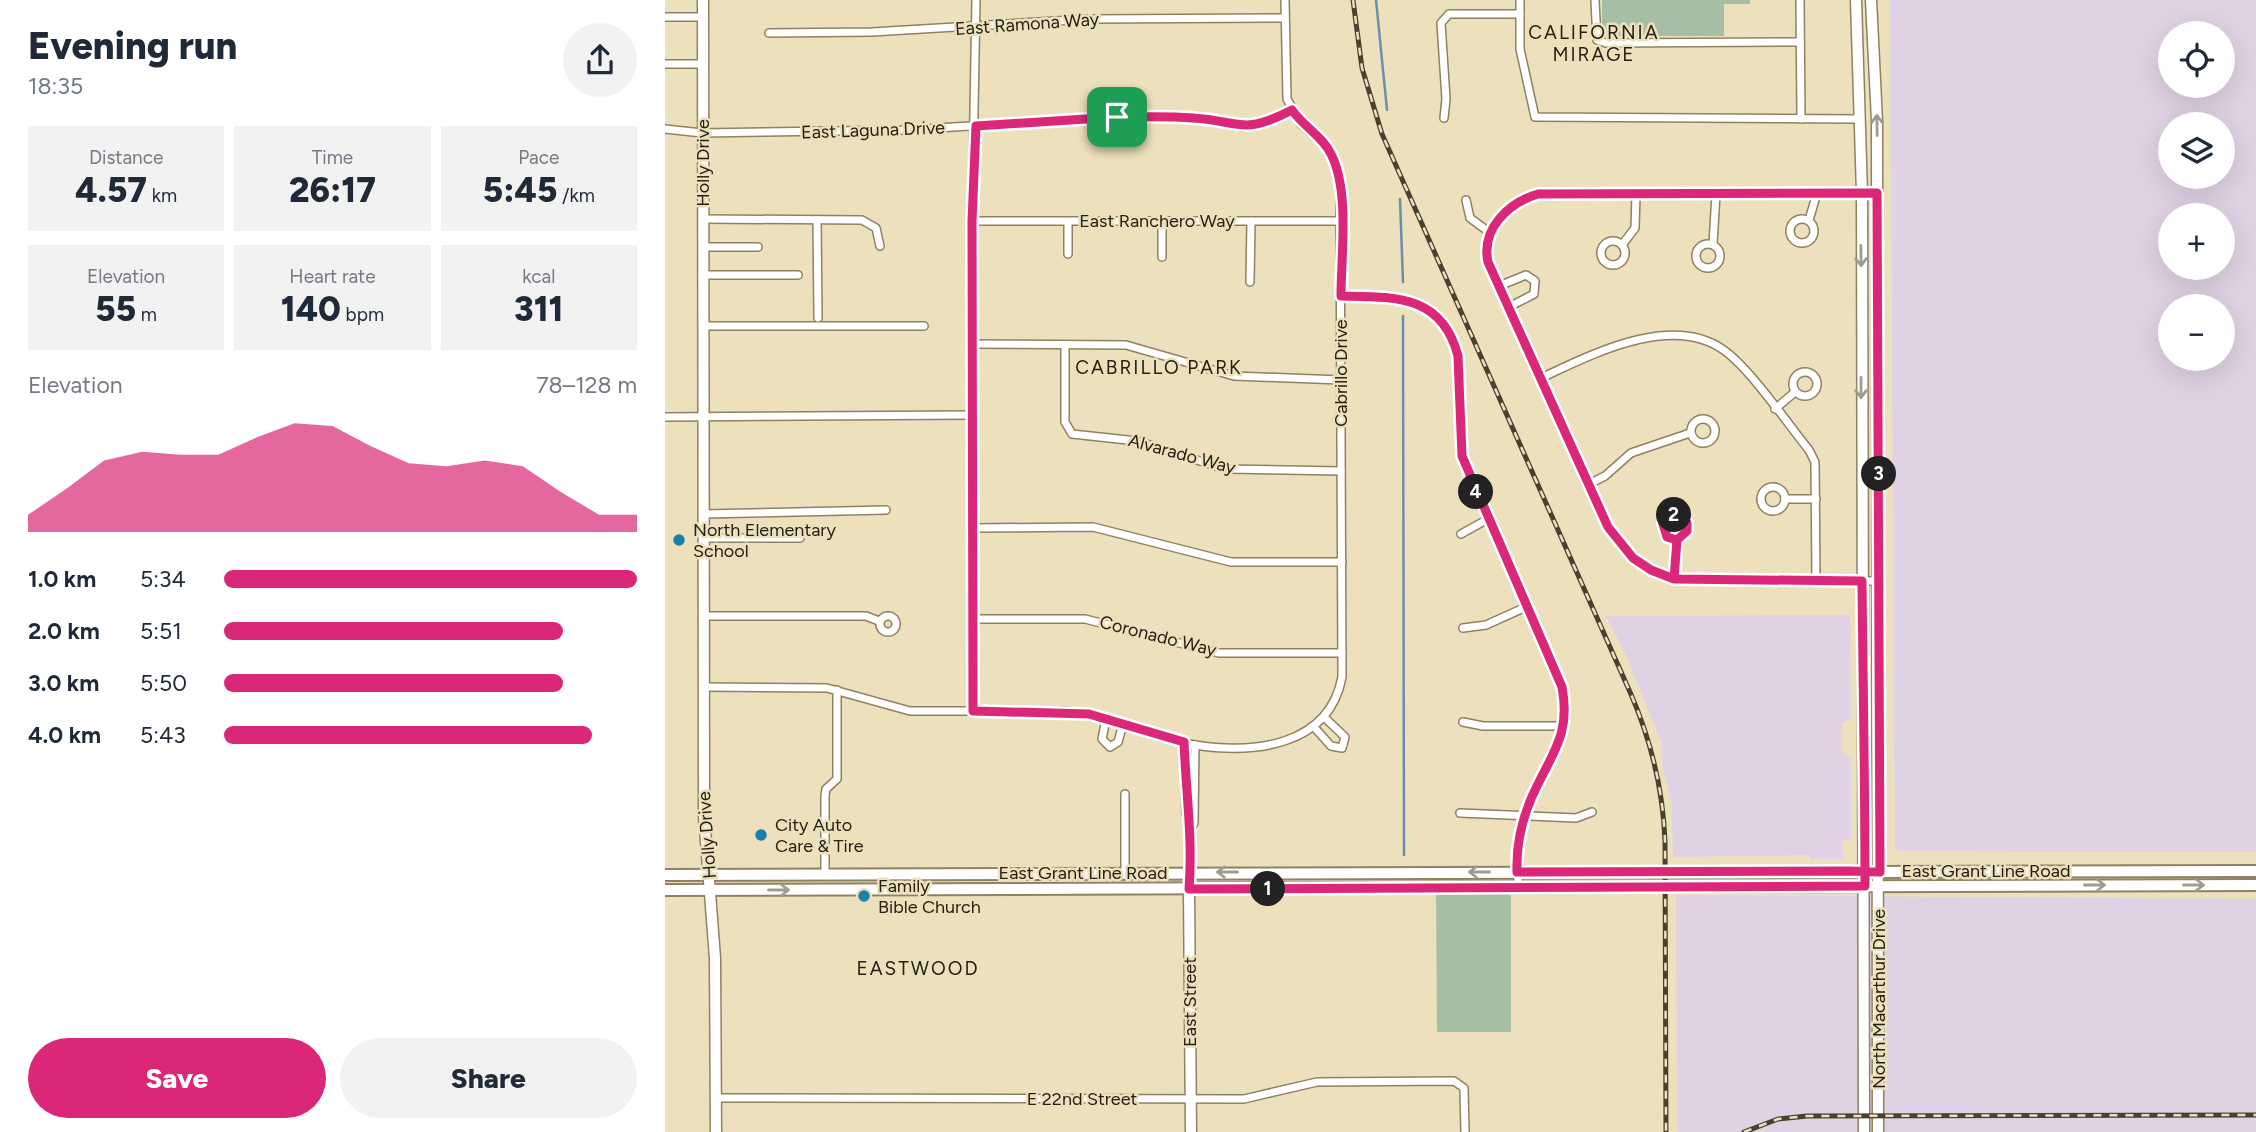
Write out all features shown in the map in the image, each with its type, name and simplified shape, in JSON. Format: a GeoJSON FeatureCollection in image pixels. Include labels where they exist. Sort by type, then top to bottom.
{"type":"FeatureCollection","features":[{"type":"Feature","properties":{"kind":"main road","name":"Holly Drive"},"geometry":{"type":"LineString","coordinates":[[703,0],[704,816],[716,977],[716,1132]]}},
{"type":"Feature","properties":{"kind":"main road","name":"North Macarthur Drive"},"geometry":{"type":"LineString","coordinates":[[1856,0],[1861,193],[1864,1132]]}},
{"type":"Feature","properties":{"kind":"main road","name":"North Macarthur Drive"},"geometry":{"type":"LineString","coordinates":[[1871,0],[1877,193],[1880,872],[1878,1132]]}},
{"type":"Feature","properties":{"kind":"main road","name":"East Grant Line Road"},"geometry":{"type":"LineString","coordinates":[[665,875],[2256,871]]}},
{"type":"Feature","properties":{"kind":"main road","name":"East Grant Line Road"},"geometry":{"type":"LineString","coordinates":[[665,890],[2256,885]]}},
{"type":"Feature","properties":{"kind":"main road","name":"East Street"},"geometry":{"type":"LineString","coordinates":[[1189,889],[1191,1132]]}},
{"type":"Feature","properties":{"kind":"street"},"geometry":{"type":"LineString","coordinates":[[973,711],[972,221],[976,126],[976,0]]}},
{"type":"Feature","properties":{"kind":"street","name":"Cabrillo Drive"},"geometry":{"type":"LineString","coordinates":[[703,687],[837,690],[910,711],[1065,711],[1106,719],[1195,745],[1284,743],[1314,727],[1324,717],[1339,691],[1342,653],[1342,221],[1340,186],[1331,154],[1292,110],[1285,80],[1285,0]]}},
{"type":"Feature","properties":{"kind":"street"},"geometry":{"type":"LineString","coordinates":[[1520,0],[1520,49],[1535,117],[1859,119]]}},
{"type":"Feature","properties":{"kind":"street"},"geometry":{"type":"LineString","coordinates":[[1595,0],[1597,40],[1605,43],[1800,42]]}},
{"type":"Feature","properties":{"kind":"street"},"geometry":{"type":"LineString","coordinates":[[1800,0],[1801,119]]}},
{"type":"Feature","properties":{"kind":"street"},"geometry":{"type":"LineString","coordinates":[[1444,118],[1446,99],[1441,23],[1449,15],[1520,14]]}},
{"type":"Feature","properties":{"kind":"street"},"geometry":{"type":"LineString","coordinates":[[665,17],[703,17]]}},
{"type":"Feature","properties":{"kind":"street","name":"East Ramona Way"},"geometry":{"type":"LineString","coordinates":[[769,33],[976,27],[1089,19],[1284,18]]}},
{"type":"Feature","properties":{"kind":"street"},"geometry":{"type":"LineString","coordinates":[[665,64],[703,64]]}},
{"type":"Feature","properties":{"kind":"street","name":"East Laguna Drive"},"geometry":{"type":"LineString","coordinates":[[665,128],[702,133],[905,130],[1078,119],[1191,117],[1243,127],[1273,120],[1292,110]]}},
{"type":"Feature","properties":{"kind":"street"},"geometry":{"type":"LineString","coordinates":[[1809,220],[1817,193]]}},
{"type":"Feature","properties":{"kind":"street"},"geometry":{"type":"LineString","coordinates":[[1877,193],[1538,194],[1512,206],[1489,232],[1485,249],[1587,485],[1618,543],[1651,570],[1674,579],[1879,581]]}},
{"type":"Feature","properties":{"kind":"street"},"geometry":{"type":"LineString","coordinates":[[1622,245],[1635,228],[1636,194]]}},
{"type":"Feature","properties":{"kind":"street"},"geometry":{"type":"LineString","coordinates":[[1713,244],[1716,194]]}},
{"type":"Feature","properties":{"kind":"street"},"geometry":{"type":"LineString","coordinates":[[1466,200],[1471,218],[1489,232]]}},
{"type":"Feature","properties":{"kind":"street"},"geometry":{"type":"LineString","coordinates":[[703,219],[870,222],[876,228],[880,246]]}},
{"type":"Feature","properties":{"kind":"street"},"geometry":{"type":"LineString","coordinates":[[817,220],[818,318]]}},
{"type":"Feature","properties":{"kind":"street"},"geometry":{"type":"LineString","coordinates":[[1250,282],[1251,220]]}},
{"type":"Feature","properties":{"kind":"street","name":"East Ranchero Way"},"geometry":{"type":"LineString","coordinates":[[972,221],[1342,221]]}},
{"type":"Feature","properties":{"kind":"street"},"geometry":{"type":"LineString","coordinates":[[1162,221],[1162,257]]}},
{"type":"Feature","properties":{"kind":"street"},"geometry":{"type":"LineString","coordinates":[[1067,254],[1068,222]]}},
{"type":"Feature","properties":{"kind":"street"},"geometry":{"type":"LineString","coordinates":[[703,247],[758,247]]}},
{"type":"Feature","properties":{"kind":"street"},"geometry":{"type":"LineString","coordinates":[[702,275],[798,275]]}},
{"type":"Feature","properties":{"kind":"street"},"geometry":{"type":"LineString","coordinates":[[1499,286],[1526,275],[1535,281],[1534,294],[1509,307]]}},
{"type":"Feature","properties":{"kind":"street"},"geometry":{"type":"LineString","coordinates":[[1341,296],[1408,300],[1430,311],[1447,328],[1458,356],[1462,456],[1562,687],[1564,726],[1559,747],[1537,785],[1519,838],[1519,887]]}},
{"type":"Feature","properties":{"kind":"street"},"geometry":{"type":"LineString","coordinates":[[703,326],[924,326]]}},
{"type":"Feature","properties":{"kind":"street"},"geometry":{"type":"LineString","coordinates":[[1541,378],[1629,340],[1650,337],[1690,338],[1716,345],[1727,353],[1776,409],[1815,462],[1816,580]]}},
{"type":"Feature","properties":{"kind":"street"},"geometry":{"type":"LineString","coordinates":[[973,344],[1146,349],[1234,376],[1256,379],[1341,380]]}},
{"type":"Feature","properties":{"kind":"street","name":"Alvarado Way"},"geometry":{"type":"LineString","coordinates":[[1065,345],[1065,422],[1072,434],[1137,441],[1225,469],[1341,471]]}},
{"type":"Feature","properties":{"kind":"street"},"geometry":{"type":"LineString","coordinates":[[1776,409],[1795,392]]}},
{"type":"Feature","properties":{"kind":"street"},"geometry":{"type":"LineString","coordinates":[[665,417],[973,415]]}},
{"type":"Feature","properties":{"kind":"street"},"geometry":{"type":"LineString","coordinates":[[1587,485],[1605,476],[1631,453],[1690,433]]}},
{"type":"Feature","properties":{"kind":"street"},"geometry":{"type":"LineString","coordinates":[[1785,499],[1816,499]]}},
{"type":"Feature","properties":{"kind":"street"},"geometry":{"type":"LineString","coordinates":[[703,514],[886,510]]}},
{"type":"Feature","properties":{"kind":"street"},"geometry":{"type":"LineString","coordinates":[[1461,534],[1488,519]]}},
{"type":"Feature","properties":{"kind":"street"},"geometry":{"type":"LineString","coordinates":[[973,528],[1093,527],[1231,562],[1342,562]]}},
{"type":"Feature","properties":{"kind":"street"},"geometry":{"type":"LineString","coordinates":[[703,538],[800,538]]}},
{"type":"Feature","properties":{"kind":"street"},"geometry":{"type":"LineString","coordinates":[[1674,579],[1677,540]]}},
{"type":"Feature","properties":{"kind":"street"},"geometry":{"type":"LineString","coordinates":[[1463,628],[1486,625],[1526,607]]}},
{"type":"Feature","properties":{"kind":"street"},"geometry":{"type":"LineString","coordinates":[[703,616],[866,616],[879,621]]}},
{"type":"Feature","properties":{"kind":"street","name":"Coronado Way"},"geometry":{"type":"LineString","coordinates":[[973,619],[1085,619],[1219,653],[1342,653]]}},
{"type":"Feature","properties":{"kind":"street"},"geometry":{"type":"LineString","coordinates":[[825,874],[825,789],[837,779],[837,690]]}},
{"type":"Feature","properties":{"kind":"street"},"geometry":{"type":"LineString","coordinates":[[1314,727],[1331,746],[1342,748],[1345,737],[1324,717]]}},
{"type":"Feature","properties":{"kind":"street"},"geometry":{"type":"LineString","coordinates":[[1106,719],[1102,739],[1110,747],[1118,742],[1123,724]]}},
{"type":"Feature","properties":{"kind":"street"},"geometry":{"type":"LineString","coordinates":[[1463,722],[1483,726],[1564,726]]}},
{"type":"Feature","properties":{"kind":"street"},"geometry":{"type":"LineString","coordinates":[[1184,742],[1186,814],[1191,828]]}},
{"type":"Feature","properties":{"kind":"street"},"geometry":{"type":"LineString","coordinates":[[1191,828],[1194,822],[1195,745]]}},
{"type":"Feature","properties":{"kind":"street"},"geometry":{"type":"LineString","coordinates":[[1125,794],[1125,872]]}},
{"type":"Feature","properties":{"kind":"street"},"geometry":{"type":"LineString","coordinates":[[1460,813],[1525,818],[1576,818],[1592,812]]}},
{"type":"Feature","properties":{"kind":"street","name":"East Street"},"geometry":{"type":"LineString","coordinates":[[1189,889],[1191,828]]}},
{"type":"Feature","properties":{"kind":"street","name":"E 22nd Street"},"geometry":{"type":"LineString","coordinates":[[716,1098],[1244,1100],[1317,1082],[1454,1081],[1464,1088],[1465,1132]]}},
{"type":"Feature","properties":{"kind":"shaded area"},"geometry":{"type":"Polygon","coordinates":[[[1890,0],[2256,0],[2256,852],[1895,851],[1890,0]]]}},
{"type":"Feature","properties":{"kind":"shaded area"},"geometry":{"type":"Polygon","coordinates":[[[1850,615],[1851,719],[1842,723],[1842,751],[1851,759],[1851,839],[1843,840],[1843,859],[1810,859],[1809,855],[1673,857],[1672,803],[1662,765],[1662,743],[1625,653],[1606,616],[1850,615]]]}},
{"type":"Feature","properties":{"kind":"shaded area"},"geometry":{"type":"Polygon","coordinates":[[[1676,895],[2256,899],[2256,1132],[1677,1132],[1676,895]]]}},
{"type":"Feature","properties":{"kind":"green space"},"geometry":{"type":"Polygon","coordinates":[[[1602,0],[1750,0],[1750,4],[1724,4],[1724,36],[1612,36],[1602,28],[1602,0]]]}},
{"type":"Feature","properties":{"kind":"green space"},"geometry":{"type":"Polygon","coordinates":[[[1436,893],[1509,893],[1511,1032],[1437,1032],[1436,893]]]}},
{"type":"Feature","properties":{"kind":"waterway"},"geometry":{"type":"LineString","coordinates":[[1376,0],[1387,110]]}},
{"type":"Feature","properties":{"kind":"waterway"},"geometry":{"type":"LineString","coordinates":[[1400,199],[1403,282]]}},
{"type":"Feature","properties":{"kind":"waterway"},"geometry":{"type":"LineString","coordinates":[[1403,316],[1404,855]]}},
{"type":"Feature","properties":{"kind":"railway"},"geometry":{"type":"LineString","coordinates":[[1353,0],[1362,68],[1382,134],[1630,692],[1650,747],[1659,784],[1665,841],[1666,1132]]}},
{"type":"Feature","properties":{"kind":"railway"},"geometry":{"type":"LineString","coordinates":[[1744,1132],[1778,1119],[1807,1116],[2256,1115]]}},
{"type":"Feature","properties":{"kind":"place","name":"North Elementary School"},"geometry":{"type":"Point","coordinates":[679,540]}},
{"type":"Feature","properties":{"kind":"place","name":"City Auto Care & Tire"},"geometry":{"type":"Point","coordinates":[761,835]}},
{"type":"Feature","properties":{"kind":"place","name":"Family Bible Church"},"geometry":{"type":"Point","coordinates":[864,896]}},
{"type":"Feature","properties":{"kind":"district","name":"CALIFORNIA MIRAGE"},"geometry":{"type":"Point","coordinates":[1594,43]}},
{"type":"Feature","properties":{"kind":"district","name":"CABRILLO PARK"},"geometry":{"type":"Point","coordinates":[1159,367]}},
{"type":"Feature","properties":{"kind":"district","name":"EASTWOOD"},"geometry":{"type":"Point","coordinates":[918,968]}},
{"type":"Feature","properties":{"kind":"route"},"geometry":{"type":"LineString","coordinates":[[1117,117],[976,126],[972,221],[973,711],[1065,711],[1089,714],[1184,742],[1186,814],[1191,828],[1189,889],[1865,886],[1865,872],[1865,833],[1863,759],[1862,581],[1674,579],[1677,540],[1667,537],[1663,524],[1667,518],[1676,515],[1687,523],[1687,531],[1677,540],[1674,579],[1651,570],[1633,558],[1618,543],[1587,485],[1488,262],[1485,249],[1489,232],[1512,206],[1524,198],[1538,194],[1877,193],[1880,872],[1865,872],[1848,871],[1517,872],[1519,838],[1537,785],[1559,747],[1564,726],[1565,702],[1562,687],[1462,456],[1458,356],[1455,343],[1447,328],[1425,307],[1408,300],[1388,297],[1341,296],[1342,221],[1337,169],[1326,146],[1301,124],[1292,110],[1273,120],[1243,127],[1191,117],[1117,117]]}}]}
